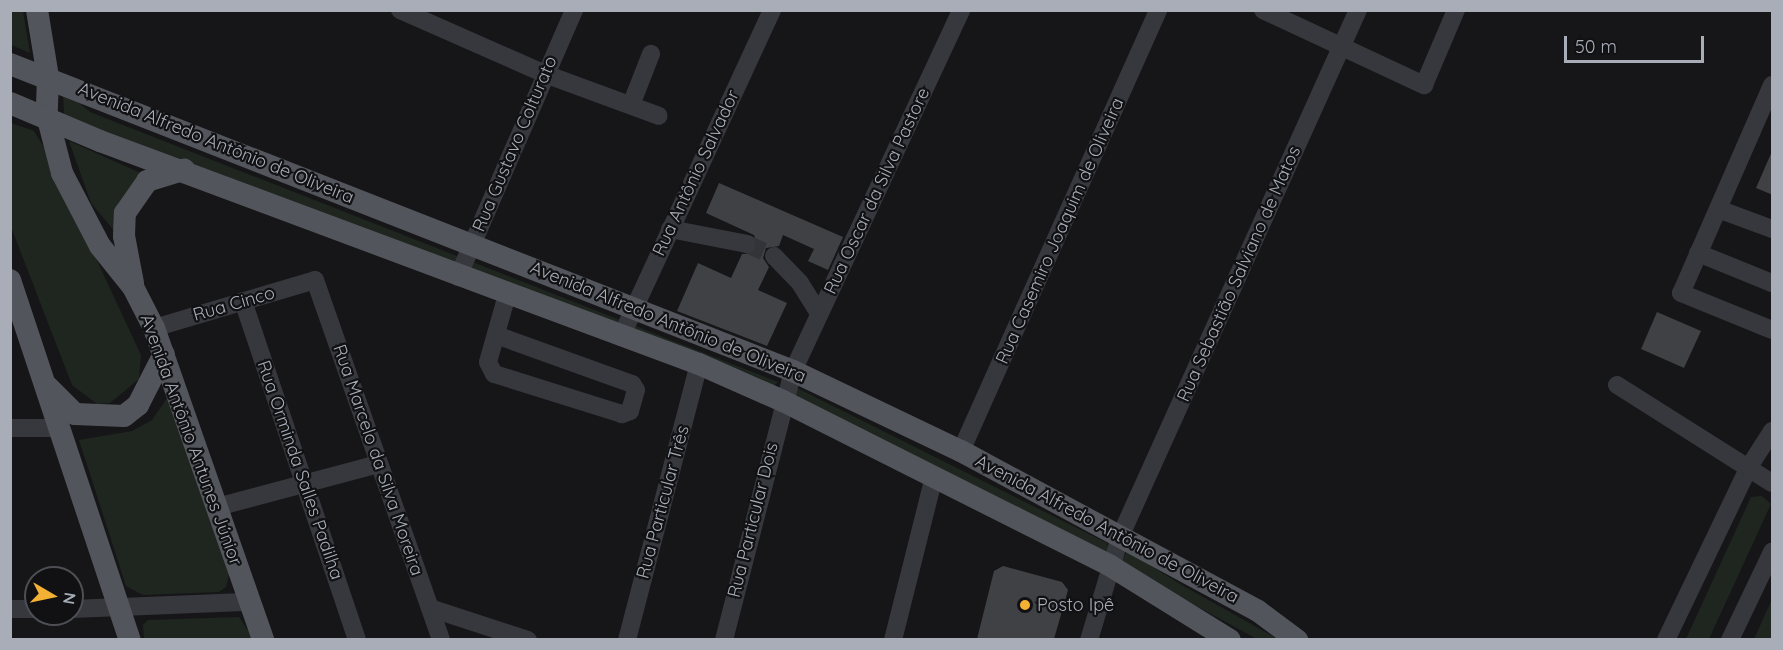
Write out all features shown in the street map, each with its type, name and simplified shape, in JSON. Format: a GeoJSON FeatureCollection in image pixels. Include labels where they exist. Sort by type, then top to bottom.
{"type":"FeatureCollection","features":[{"type":"Feature","properties":{"kind":"main road","name":"Avenida Antônio Antunes Júnior"},"geometry":{"type":"LineString","coordinates":[[37,10],[48,77],[47,115],[62,173],[100,246],[133,287],[154,328],[263,639]]}},
{"type":"Feature","properties":{"kind":"main road","name":"Avenida Alfredo Antônio de Oliveira"},"geometry":{"type":"LineString","coordinates":[[10,64],[792,371],[961,451],[1258,611],[1297,639]]}},
{"type":"Feature","properties":{"kind":"main road","name":"Avenida Alfredo Antônio de Oliveira"},"geometry":{"type":"LineString","coordinates":[[10,103],[47,115],[100,141],[184,170],[458,277],[699,364],[783,401],[1109,565],[1230,639]]}},
{"type":"Feature","properties":{"kind":"main road"},"geometry":{"type":"LineString","coordinates":[[133,287],[124,236],[125,213],[147,181],[184,170]]}},
{"type":"Feature","properties":{"kind":"main road"},"geometry":{"type":"LineString","coordinates":[[10,280],[57,428],[130,639]]}},
{"type":"Feature","properties":{"kind":"main road"},"geometry":{"type":"LineString","coordinates":[[43,380],[75,414],[124,416],[138,405],[164,354]]}},
{"type":"Feature","properties":{"kind":"street"},"geometry":{"type":"LineString","coordinates":[[400,10],[545,74],[659,116]]}},
{"type":"Feature","properties":{"kind":"street","name":"Rua Gustavo Colturato"},"geometry":{"type":"LineString","coordinates":[[458,277],[574,10]]}},
{"type":"Feature","properties":{"kind":"street","name":"Rua Antônio Salvador"},"geometry":{"type":"LineString","coordinates":[[621,337],[772,10]]}},
{"type":"Feature","properties":{"kind":"street","name":"Rua Oscar da Silva Pastore"},"geometry":{"type":"LineString","coordinates":[[783,401],[792,371],[961,10]]}},
{"type":"Feature","properties":{"kind":"street","name":"Rua Casemiro Joaquim de Oliveira"},"geometry":{"type":"LineString","coordinates":[[961,451],[1158,10]]}},
{"type":"Feature","properties":{"kind":"street"},"geometry":{"type":"LineString","coordinates":[[1263,10],[1424,85],[1456,10]]}},
{"type":"Feature","properties":{"kind":"street","name":"Rua Sebastião Salviano de Matos"},"geometry":{"type":"LineString","coordinates":[[1089,639],[1109,565],[1120,537],[1358,10]]}},
{"type":"Feature","properties":{"kind":"street"},"geometry":{"type":"LineString","coordinates":[[630,105],[651,54]]}},
{"type":"Feature","properties":{"kind":"street"},"geometry":{"type":"LineString","coordinates":[[1773,86],[1681,292],[1773,330]]}},
{"type":"Feature","properties":{"kind":"street"},"geometry":{"type":"LineString","coordinates":[[1718,209],[1773,229]]}},
{"type":"Feature","properties":{"kind":"street"},"geometry":{"type":"LineString","coordinates":[[670,229],[747,244]]}},
{"type":"Feature","properties":{"kind":"street"},"geometry":{"type":"LineString","coordinates":[[1698,253],[1773,283]]}},
{"type":"Feature","properties":{"kind":"street"},"geometry":{"type":"LineString","coordinates":[[774,256],[800,283],[819,314]]}},
{"type":"Feature","properties":{"kind":"street","name":"Rua Cinco"},"geometry":{"type":"LineString","coordinates":[[154,328],[315,280]]}},
{"type":"Feature","properties":{"kind":"street","name":"Rua Marcelo da Silva Moreira"},"geometry":{"type":"LineString","coordinates":[[315,280],[441,639]]}},
{"type":"Feature","properties":{"kind":"street"},"geometry":{"type":"LineString","coordinates":[[496,335],[632,384],[636,390],[630,411],[622,414],[494,374],[488,362],[507,295]]}},
{"type":"Feature","properties":{"kind":"street","name":"Rua Orminda Salles Padilha"},"geometry":{"type":"LineString","coordinates":[[243,301],[357,639]]}},
{"type":"Feature","properties":{"kind":"street","name":"Rua Particular Três"},"geometry":{"type":"LineString","coordinates":[[627,639],[699,364]]}},
{"type":"Feature","properties":{"kind":"street"},"geometry":{"type":"LineString","coordinates":[[1617,385],[1773,483]]}},
{"type":"Feature","properties":{"kind":"street","name":"Rua Particular Dois"},"geometry":{"type":"LineString","coordinates":[[724,639],[783,401]]}},
{"type":"Feature","properties":{"kind":"street"},"geometry":{"type":"LineString","coordinates":[[10,428],[57,428]]}},
{"type":"Feature","properties":{"kind":"street"},"geometry":{"type":"LineString","coordinates":[[1666,639],[1749,467],[1773,431]]}},
{"type":"Feature","properties":{"kind":"street"},"geometry":{"type":"LineString","coordinates":[[217,507],[379,464]]}},
{"type":"Feature","properties":{"kind":"street"},"geometry":{"type":"LineString","coordinates":[[893,639],[934,477]]}},
{"type":"Feature","properties":{"kind":"street"},"geometry":{"type":"LineString","coordinates":[[1730,639],[1773,552]]}},
{"type":"Feature","properties":{"kind":"street"},"geometry":{"type":"LineString","coordinates":[[84,609],[249,602]]}},
{"type":"Feature","properties":{"kind":"street"},"geometry":{"type":"LineString","coordinates":[[430,608],[528,639]]}},
{"type":"Feature","properties":{"kind":"shaded area"},"geometry":{"type":"Polygon","coordinates":[[[10,11],[23,11],[30,53],[11,45],[10,11]]]}},
{"type":"Feature","properties":{"kind":"shaded area"},"geometry":{"type":"Polygon","coordinates":[[[63,90],[90,112],[778,382],[773,387],[64,116],[63,90]]]}},
{"type":"Feature","properties":{"kind":"shaded area"},"geometry":{"type":"Polygon","coordinates":[[[11,123],[34,131],[45,149],[141,355],[139,379],[110,403],[97,404],[72,385],[11,227],[11,123]]]}},
{"type":"Feature","properties":{"kind":"shaded area"},"geometry":{"type":"Polygon","coordinates":[[[69,141],[143,174],[116,233],[91,203],[69,141]]]}},
{"type":"Feature","properties":{"kind":"shaded area"},"geometry":{"type":"Polygon","coordinates":[[[797,388],[1107,543],[1109,553],[792,397],[797,388]]]}},
{"type":"Feature","properties":{"kind":"shaded area"},"geometry":{"type":"Polygon","coordinates":[[[168,397],[230,571],[226,587],[219,592],[143,595],[126,586],[79,440],[132,431],[152,420],[168,397]]]}},
{"type":"Feature","properties":{"kind":"shaded area"},"geometry":{"type":"Polygon","coordinates":[[[1762,496],[1771,504],[1709,639],[1686,639],[1751,497],[1762,496]]]}},
{"type":"Feature","properties":{"kind":"shaded area"},"geometry":{"type":"Polygon","coordinates":[[[1127,551],[1180,584],[1278,639],[1257,639],[1119,564],[1127,551]]]}},
{"type":"Feature","properties":{"kind":"shaded area"},"geometry":{"type":"Polygon","coordinates":[[[1772,599],[1772,639],[1754,639],[1772,599]]]}},
{"type":"Feature","properties":{"kind":"shaded area"},"geometry":{"type":"Polygon","coordinates":[[[239,617],[254,639],[144,639],[143,625],[148,620],[239,617]]]}},
{"type":"Feature","properties":{"kind":"building"},"geometry":{"type":"Polygon","coordinates":[[[1773,149],[1773,195],[1756,188],[1773,149]]]}},
{"type":"Feature","properties":{"kind":"building"},"geometry":{"type":"Polygon","coordinates":[[[719,183],[843,237],[828,270],[808,261],[814,249],[783,235],[779,246],[766,248],[763,258],[769,267],[758,290],[787,303],[767,346],[677,311],[698,263],[731,278],[742,254],[751,254],[758,247],[754,235],[706,213],[719,183]]]}},
{"type":"Feature","properties":{"kind":"building"},"geometry":{"type":"Polygon","coordinates":[[[1657,312],[1701,331],[1684,368],[1641,349],[1657,312]]]}},
{"type":"Feature","properties":{"kind":"building","name":"Posto Ipê"},"geometry":{"type":"Polygon","coordinates":[[[1003,566],[1062,582],[1068,590],[1054,639],[977,639],[994,571],[1003,566]]]}},
{"type":"Feature","properties":{"kind":"tunnel"},"geometry":{"type":"LineString","coordinates":[[747,244],[774,256]]}},
{"type":"Feature","properties":{"kind":"place","name":"Posto Ipê"},"geometry":{"type":"Point","coordinates":[1025,605]}}]}
